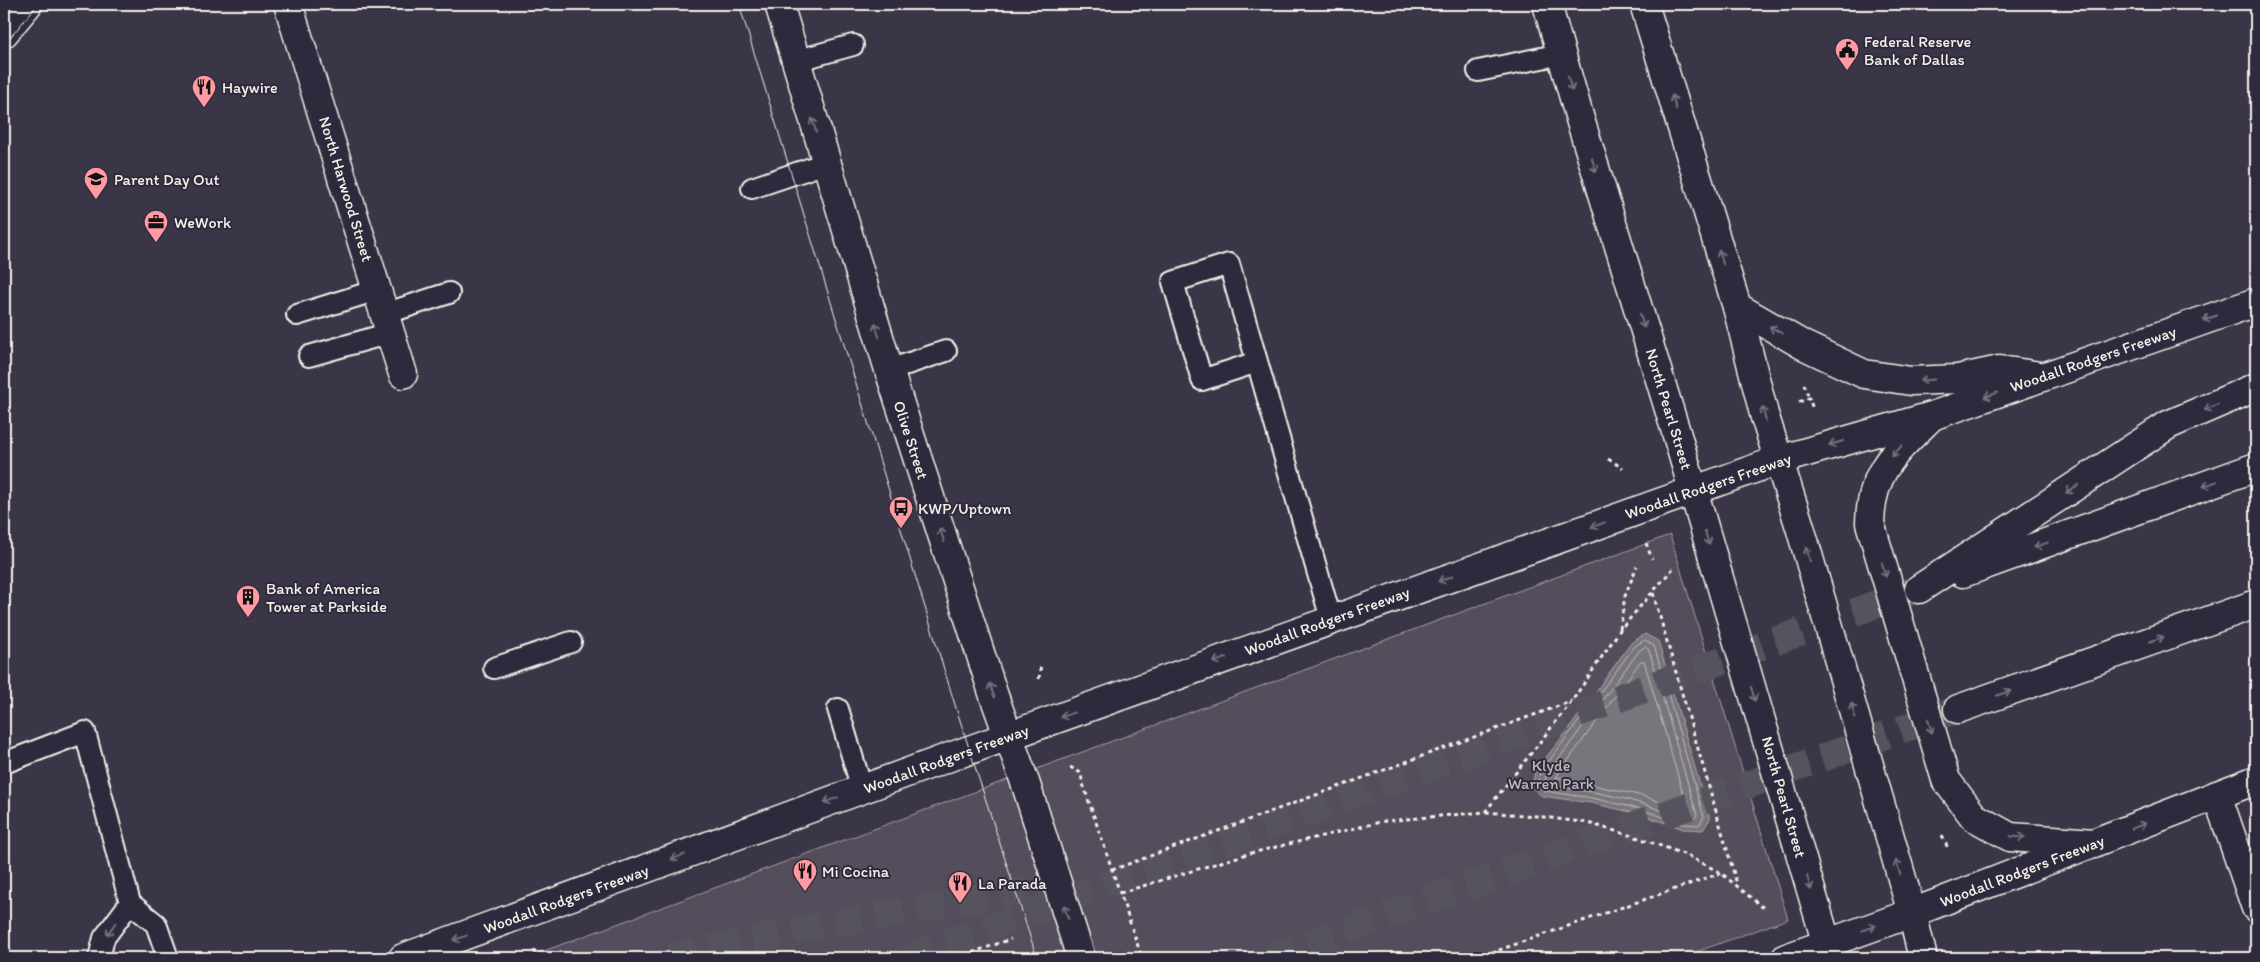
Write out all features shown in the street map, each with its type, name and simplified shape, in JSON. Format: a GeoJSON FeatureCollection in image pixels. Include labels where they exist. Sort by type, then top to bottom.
{"type":"FeatureCollection","features":[{"type":"Feature","properties":{"kind":"main road"},"geometry":{"type":"LineString","coordinates":[[4,33],[28,4]]}},
{"type":"Feature","properties":{"kind":"main road","name":"North Harwood Street"},"geometry":{"type":"LineString","coordinates":[[288,4],[403,374]]}},
{"type":"Feature","properties":{"kind":"main road","name":"Olive Street"},"geometry":{"type":"LineString","coordinates":[[779,4],[889,370],[1081,958]]}},
{"type":"Feature","properties":{"kind":"main road","name":"North Pearl Street"},"geometry":{"type":"LineString","coordinates":[[1547,4],[1694,491],[1828,951]]}},
{"type":"Feature","properties":{"kind":"main road"},"geometry":{"type":"LineString","coordinates":[[1644,4],[1737,307],[1764,414],[1912,914],[1923,958]]}},
{"type":"Feature","properties":{"kind":"main road","name":"Woodall Rodgers Freeway"},"geometry":{"type":"LineString","coordinates":[[403,958],[1331,619],[1779,460],[1932,416],[2256,302]]}},
{"type":"Feature","properties":{"kind":"main road"},"geometry":{"type":"LineString","coordinates":[[1737,307],[1803,346],[1864,374],[1911,381],[1958,378],[2000,370],[2044,376]]}},
{"type":"Feature","properties":{"kind":"main road"},"geometry":{"type":"LineString","coordinates":[[2256,387],[2168,425],[1919,589],[2256,467]]}},
{"type":"Feature","properties":{"kind":"main road"},"geometry":{"type":"LineString","coordinates":[[1932,416],[1900,448],[1882,472],[1870,501],[1870,524],[1946,780],[1974,817],[2010,836],[2094,844]]}},
{"type":"Feature","properties":{"kind":"main road"},"geometry":{"type":"LineString","coordinates":[[1958,709],[2256,604]]}},
{"type":"Feature","properties":{"kind":"main road","name":"Woodall Rodgers Freeway"},"geometry":{"type":"LineString","coordinates":[[1786,958],[1828,951],[1912,914],[2256,780]]}},
{"type":"Feature","properties":{"kind":"main road"},"geometry":{"type":"LineString","coordinates":[[2217,795],[2256,908]]}},
{"type":"Feature","properties":{"kind":"lane"},"geometry":{"type":"LineString","coordinates":[[795,60],[853,45]]}},
{"type":"Feature","properties":{"kind":"lane"},"geometry":{"type":"LineString","coordinates":[[1478,71],[1561,54]]}},
{"type":"Feature","properties":{"kind":"lane"},"geometry":{"type":"LineString","coordinates":[[752,188],[826,163]]}},
{"type":"Feature","properties":{"kind":"lane"},"geometry":{"type":"LineString","coordinates":[[1257,362],[1202,380],[1166,284],[1229,264],[1331,619]]}},
{"type":"Feature","properties":{"kind":"lane"},"geometry":{"type":"LineString","coordinates":[[309,356],[384,312],[449,293]]}},
{"type":"Feature","properties":{"kind":"lane"},"geometry":{"type":"LineString","coordinates":[[296,315],[384,312]]}},
{"type":"Feature","properties":{"kind":"lane"},"geometry":{"type":"LineString","coordinates":[[889,370],[946,351]]}},
{"type":"Feature","properties":{"kind":"lane"},"geometry":{"type":"LineString","coordinates":[[494,668],[571,642]]}},
{"type":"Feature","properties":{"kind":"lane"},"geometry":{"type":"LineString","coordinates":[[838,709],[862,789]]}},
{"type":"Feature","properties":{"kind":"lane"},"geometry":{"type":"LineString","coordinates":[[4,763],[85,732],[130,904],[156,924],[168,958]]}},
{"type":"Feature","properties":{"kind":"lane"},"geometry":{"type":"LineString","coordinates":[[100,958],[104,938],[130,904]]}},
{"type":"Feature","properties":{"kind":"path"},"geometry":{"type":"LineString","coordinates":[[1799,402],[1808,398],[1813,409]]}},
{"type":"Feature","properties":{"kind":"path"},"geometry":{"type":"LineString","coordinates":[[1608,459],[1624,468]]}},
{"type":"Feature","properties":{"kind":"path"},"geometry":{"type":"LineString","coordinates":[[1646,542],[1652,559]]}},
{"type":"Feature","properties":{"kind":"path"},"geometry":{"type":"LineString","coordinates":[[1620,630],[1625,596],[1637,566]]}},
{"type":"Feature","properties":{"kind":"path"},"geometry":{"type":"LineString","coordinates":[[1485,812],[1572,701],[1620,630],[1675,566]]}},
{"type":"Feature","properties":{"kind":"path"},"geometry":{"type":"LineString","coordinates":[[1652,592],[1736,884]]}},
{"type":"Feature","properties":{"kind":"path"},"geometry":{"type":"LineString","coordinates":[[1039,679],[1041,665]]}},
{"type":"Feature","properties":{"kind":"path"},"geometry":{"type":"LineString","coordinates":[[1112,870],[1572,701]]}},
{"type":"Feature","properties":{"kind":"path"},"geometry":{"type":"LineString","coordinates":[[1070,767],[1081,773],[1142,958]]}},
{"type":"Feature","properties":{"kind":"path"},"geometry":{"type":"LineString","coordinates":[[1120,893],[1247,854],[1385,821],[1485,812],[1588,823],[1639,838],[1689,856],[1722,873],[1766,910]]}},
{"type":"Feature","properties":{"kind":"path"},"geometry":{"type":"LineString","coordinates":[[1476,958],[1722,873]]}},
{"type":"Feature","properties":{"kind":"path"},"geometry":{"type":"LineString","coordinates":[[957,958],[1011,939]]}},
{"type":"Feature","properties":{"kind":"path"},"geometry":{"type":"LineString","coordinates":[[534,950],[537,958]]}},
{"type":"Feature","properties":{"kind":"green space","name":"Klyde Warren Park"},"geometry":{"type":"Polygon","coordinates":[[[1670,535],[1788,919],[1679,958],[525,958],[1670,535]]]}},
{"type":"Feature","properties":{"kind":"water"},"geometry":{"type":"Polygon","coordinates":[[[1645,634],[1658,641],[1710,819],[1703,830],[1683,829],[1639,814],[1591,803],[1542,796],[1532,788],[1535,771],[1568,730],[1631,643],[1645,634]]]}},
{"type":"Feature","properties":{"kind":"tunnel"},"geometry":{"type":"LineString","coordinates":[[907,958],[1915,590]]}},
{"type":"Feature","properties":{"kind":"tunnel"},"geometry":{"type":"LineString","coordinates":[[1268,958],[1958,709]]}},
{"type":"Feature","properties":{"kind":"tunnel"},"geometry":{"type":"LineString","coordinates":[[670,958],[791,931],[1081,881]]}},
{"type":"Feature","properties":{"kind":"tram line"},"geometry":{"type":"LineString","coordinates":[[4,17],[15,4]]}},
{"type":"Feature","properties":{"kind":"tram line"},"geometry":{"type":"LineString","coordinates":[[4,45],[38,4]]}},
{"type":"Feature","properties":{"kind":"tram line"},"geometry":{"type":"LineString","coordinates":[[739,4],[956,708],[1037,958]]}},
{"type":"Feature","properties":{"kind":"place","name":"Federal Reserve Bank of Dallas"},"geometry":{"type":"Point","coordinates":[1847,71]}},
{"type":"Feature","properties":{"kind":"place","name":"Haywire"},"geometry":{"type":"Point","coordinates":[204,108]}},
{"type":"Feature","properties":{"kind":"place","name":"Parent Day Out"},"geometry":{"type":"Point","coordinates":[96,200]}},
{"type":"Feature","properties":{"kind":"place","name":"WeWork"},"geometry":{"type":"Point","coordinates":[156,243]}},
{"type":"Feature","properties":{"kind":"place","name":"KWP/Uptown"},"geometry":{"type":"Point","coordinates":[901,529]}},
{"type":"Feature","properties":{"kind":"place","name":"Bank of America Tower at Parkside"},"geometry":{"type":"Point","coordinates":[248,618]}},
{"type":"Feature","properties":{"kind":"place","name":"Mi Cocina"},"geometry":{"type":"Point","coordinates":[805,892]}},
{"type":"Feature","properties":{"kind":"place","name":"La Parada"},"geometry":{"type":"Point","coordinates":[960,904]}}]}
